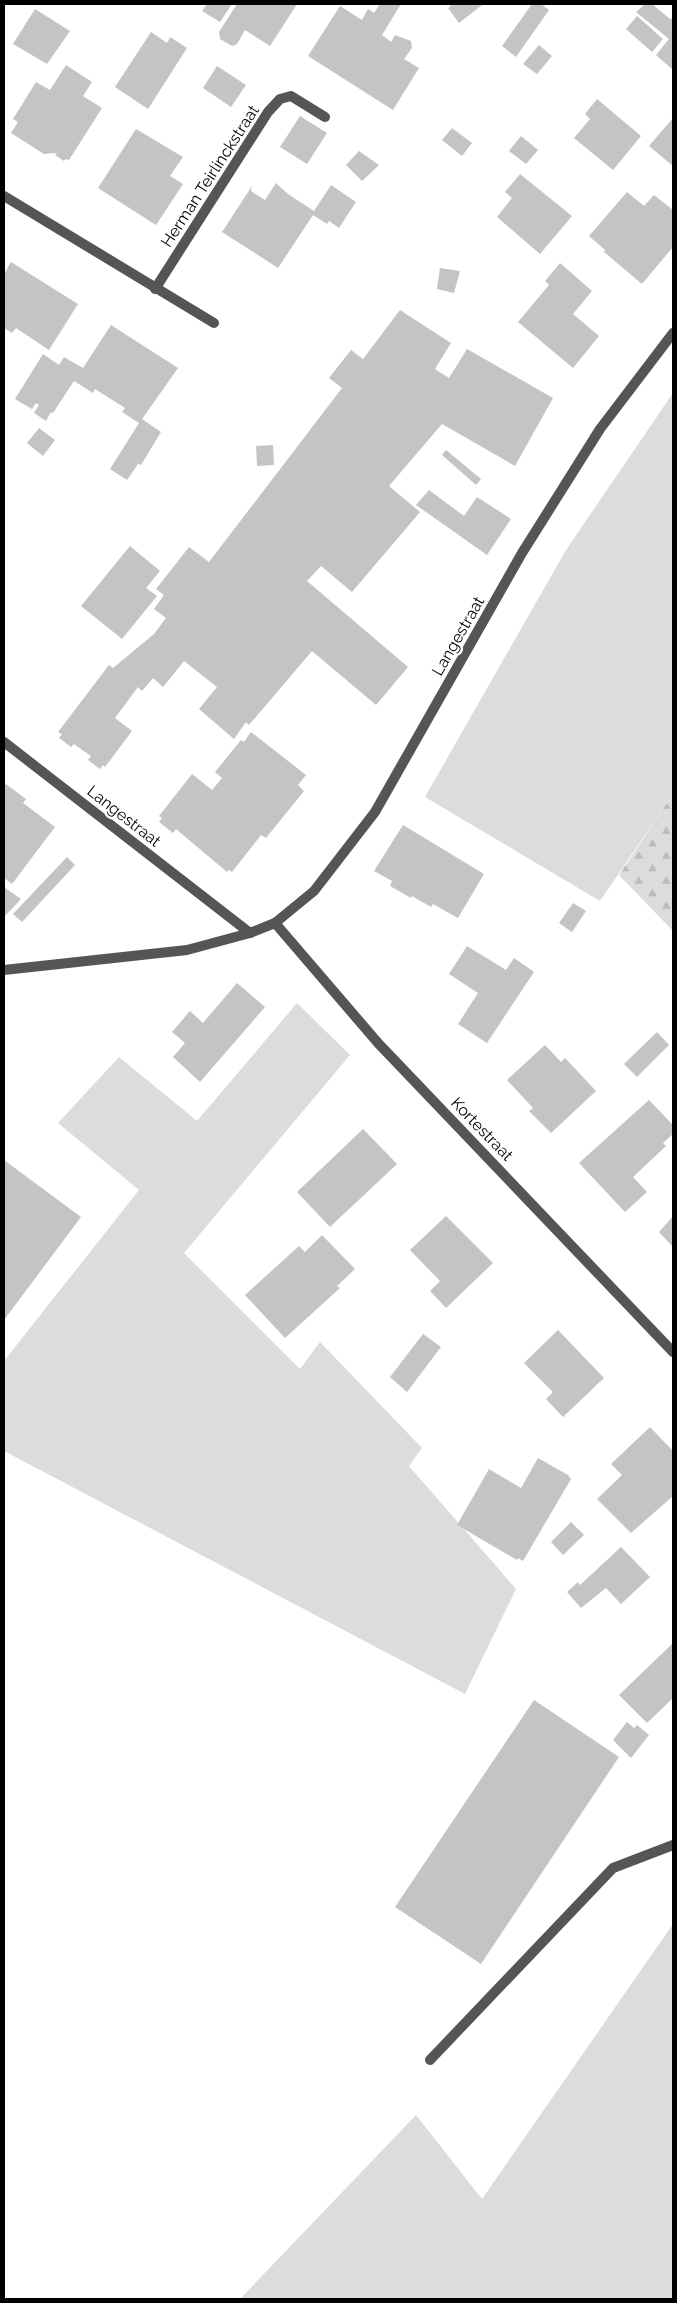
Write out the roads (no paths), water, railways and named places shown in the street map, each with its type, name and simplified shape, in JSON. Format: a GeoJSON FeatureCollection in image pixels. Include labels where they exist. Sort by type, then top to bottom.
{"type":"FeatureCollection","features":[{"type":"Feature","properties":{"kind":"street","name":"Herman Teirlinckstraat"},"geometry":{"type":"LineString","coordinates":[[155,289],[268,112],[280,99],[292,96],[325,117]]}},
{"type":"Feature","properties":{"kind":"street"},"geometry":{"type":"LineString","coordinates":[[4,196],[214,323]]}},
{"type":"Feature","properties":{"kind":"street","name":"Langestraat"},"geometry":{"type":"LineString","coordinates":[[4,970],[187,950],[250,933],[275,923],[314,891],[375,812],[533,536],[600,429],[673,333]]}},
{"type":"Feature","properties":{"kind":"street","name":"Langestraat"},"geometry":{"type":"LineString","coordinates":[[4,742],[250,933]]}},
{"type":"Feature","properties":{"kind":"street","name":"Kortestraat"},"geometry":{"type":"LineString","coordinates":[[275,923],[378,1043],[673,1352]]}},
{"type":"Feature","properties":{"kind":"street"},"geometry":{"type":"LineString","coordinates":[[430,2060],[613,1868],[673,1846]]}}]}
